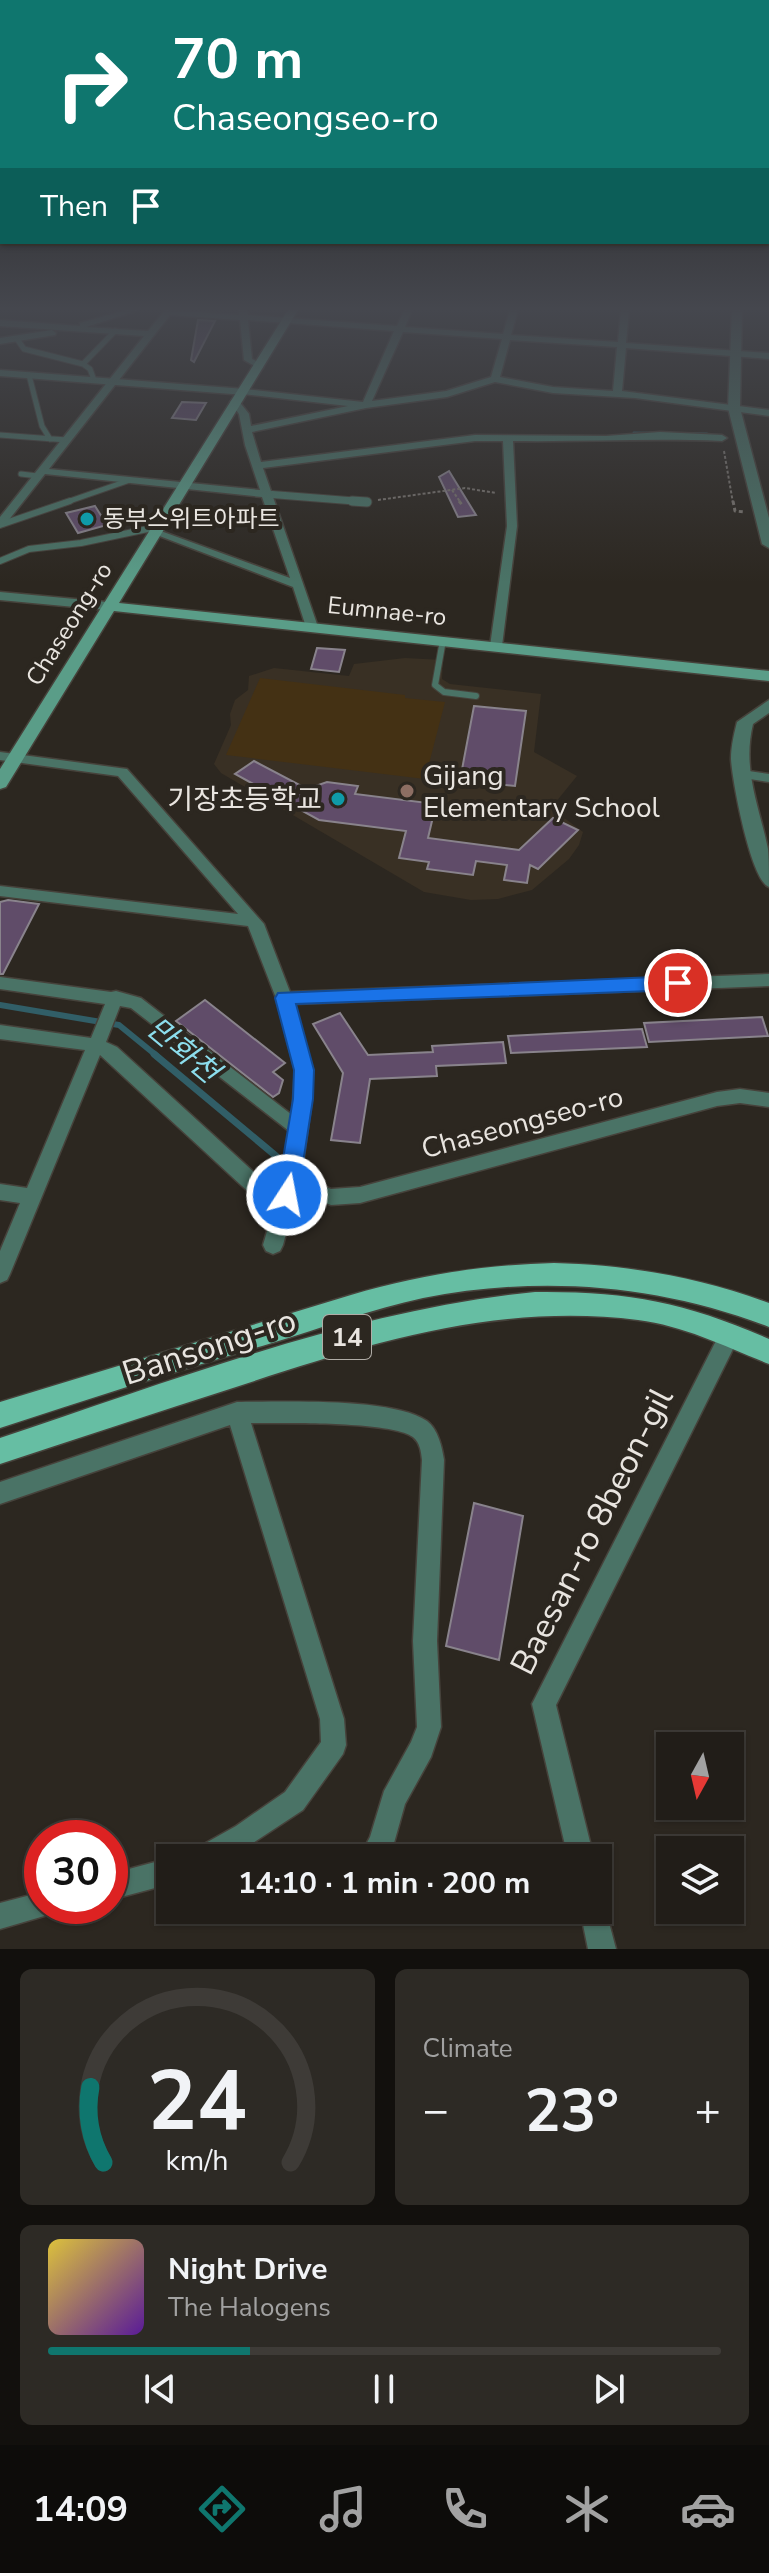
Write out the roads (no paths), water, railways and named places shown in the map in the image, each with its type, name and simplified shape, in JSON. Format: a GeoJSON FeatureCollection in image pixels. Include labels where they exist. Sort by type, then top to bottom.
{"type":"FeatureCollection","features":[{"type":"Feature","properties":{"kind":"main road","name":"Chaseong-ro"},"geometry":{"type":"LineString","coordinates":[[0,783],[7,757],[107,606],[235,402]]}},
{"type":"Feature","properties":{"kind":"main road","name":"Eumnae-ro"},"geometry":{"type":"LineString","coordinates":[[107,606],[769,676]]}},
{"type":"Feature","properties":{"kind":"main road","name":"Bansong-ro"},"geometry":{"type":"LineString","coordinates":[[0,1415],[177,1358],[420,1288],[471,1278],[573,1274],[621,1278],[681,1288],[769,1315]]}},
{"type":"Feature","properties":{"kind":"main road","name":"Bansong-ro"},"geometry":{"type":"LineString","coordinates":[[0,1451],[362,1332],[479,1307],[524,1302],[640,1308],[730,1334],[769,1352]]}},
{"type":"Feature","properties":{"kind":"street"},"geometry":{"type":"LineString","coordinates":[[0,525],[98,401]]}},
{"type":"Feature","properties":{"kind":"street"},"geometry":{"type":"LineString","coordinates":[[328,401],[366,405]]}},
{"type":"Feature","properties":{"kind":"street"},"geometry":{"type":"LineString","coordinates":[[366,405],[368,401]]}},
{"type":"Feature","properties":{"kind":"street"},"geometry":{"type":"LineString","coordinates":[[247,430],[395,401]]}},
{"type":"Feature","properties":{"kind":"street"},"geometry":{"type":"LineString","coordinates":[[675,401],[769,413]]}},
{"type":"Feature","properties":{"kind":"street"},"geometry":{"type":"LineString","coordinates":[[735,401],[769,543]]}},
{"type":"Feature","properties":{"kind":"street"},"geometry":{"type":"LineString","coordinates":[[235,402],[244,414],[257,466],[312,627]]}},
{"type":"Feature","properties":{"kind":"street"},"geometry":{"type":"LineString","coordinates":[[257,466],[439,441],[691,435],[722,438]]}},
{"type":"Feature","properties":{"kind":"street"},"geometry":{"type":"LineString","coordinates":[[496,646],[512,526],[508,437]]}},
{"type":"Feature","properties":{"kind":"street"},"geometry":{"type":"LineString","coordinates":[[40,474],[367,502]]}},
{"type":"Feature","properties":{"kind":"street"},"geometry":{"type":"LineString","coordinates":[[0,507],[13,508]]}},
{"type":"Feature","properties":{"kind":"street","name":"Chaseong-ro"},"geometry":{"type":"LineString","coordinates":[[155,530],[298,585]]}},
{"type":"Feature","properties":{"kind":"street","name":"Eumnae-ro"},"geometry":{"type":"LineString","coordinates":[[0,596],[107,606]]}},
{"type":"Feature","properties":{"kind":"street"},"geometry":{"type":"LineString","coordinates":[[769,705],[745,722],[742,774],[746,804],[769,880]]}},
{"type":"Feature","properties":{"kind":"street"},"geometry":{"type":"LineString","coordinates":[[7,757],[122,772],[253,921],[264,938],[304,1070],[300,1124],[289,1188],[273,1245]]}},
{"type":"Feature","properties":{"kind":"street"},"geometry":{"type":"LineString","coordinates":[[742,774],[769,778]]}},
{"type":"Feature","properties":{"kind":"street"},"geometry":{"type":"LineString","coordinates":[[0,891],[253,921]]}},
{"type":"Feature","properties":{"kind":"street"},"geometry":{"type":"LineString","coordinates":[[284,998],[769,980]]}},
{"type":"Feature","properties":{"kind":"street"},"geometry":{"type":"LineString","coordinates":[[0,983],[114,1003],[135,1002],[290,1124],[300,1124]]}},
{"type":"Feature","properties":{"kind":"street"},"geometry":{"type":"LineString","coordinates":[[0,1274],[114,1003]]}},
{"type":"Feature","properties":{"kind":"street"},"geometry":{"type":"LineString","coordinates":[[0,1032],[98,1039]]}},
{"type":"Feature","properties":{"kind":"street","name":"Chaseongseo-ro"},"geometry":{"type":"LineString","coordinates":[[98,1039],[262,1192],[273,1196],[289,1188],[331,1197],[360,1195],[717,1099],[740,1096],[769,1100]]}},
{"type":"Feature","properties":{"kind":"street"},"geometry":{"type":"LineString","coordinates":[[0,1192],[32,1197]]}},
{"type":"Feature","properties":{"kind":"street","name":"Baesan-ro 8beon-gil"},"geometry":{"type":"LineString","coordinates":[[578,1844],[544,1704],[730,1334]]}},
{"type":"Feature","properties":{"kind":"street"},"geometry":{"type":"LineString","coordinates":[[229,1844],[294,1801],[334,1745],[332,1719],[237,1412]]}},
{"type":"Feature","properties":{"kind":"street"},"geometry":{"type":"LineString","coordinates":[[1,1491],[237,1412],[320,1414],[408,1422],[426,1435],[433,1460],[425,1641],[429,1727],[422,1748],[393,1800],[380,1844]]}},
{"type":"Feature","properties":{"kind":"street"},"geometry":{"type":"LineString","coordinates":[[128,1882],[156,1875]]}},
{"type":"Feature","properties":{"kind":"street"},"geometry":{"type":"LineString","coordinates":[[0,1916],[24,1910]]}},
{"type":"Feature","properties":{"kind":"street"},"geometry":{"type":"LineString","coordinates":[[596,1924],[602,1949]]}},
{"type":"Feature","properties":{"kind":"lane"},"geometry":{"type":"LineString","coordinates":[[36,401],[42,426],[50,439]]}},
{"type":"Feature","properties":{"kind":"lane"},"geometry":{"type":"LineString","coordinates":[[1,434],[67,440]]}},
{"type":"Feature","properties":{"kind":"lane"},"geometry":{"type":"LineString","coordinates":[[21,474],[40,474]]}},
{"type":"Feature","properties":{"kind":"lane"},"geometry":{"type":"LineString","coordinates":[[0,525],[130,480]]}},
{"type":"Feature","properties":{"kind":"lane","name":"Chaseong-ro"},"geometry":{"type":"LineString","coordinates":[[0,561],[23,550],[82,543],[132,529],[155,530]]}},
{"type":"Feature","properties":{"kind":"lane"},"geometry":{"type":"LineString","coordinates":[[443,640],[435,685],[444,692],[476,696]]}},
{"type":"Feature","properties":{"kind":"waterway"},"geometry":{"type":"LineString","coordinates":[[634,433],[707,434]]}},
{"type":"Feature","properties":{"kind":"waterway","name":"만화천"},"geometry":{"type":"LineString","coordinates":[[0,1005],[119,1025],[157,1056]]}},
{"type":"Feature","properties":{"kind":"waterway","name":"만화천"},"geometry":{"type":"LineString","coordinates":[[154,1054],[276,1156]]}},
{"type":"Feature","properties":{"kind":"place","name":"동부스위트아파트"},"geometry":{"type":"Point","coordinates":[87,519]}},
{"type":"Feature","properties":{"kind":"place","name":"Gijang Elementary School"},"geometry":{"type":"Point","coordinates":[407,791]}},
{"type":"Feature","properties":{"kind":"place","name":"기장초등학교"},"geometry":{"type":"Point","coordinates":[338,799]}}]}
